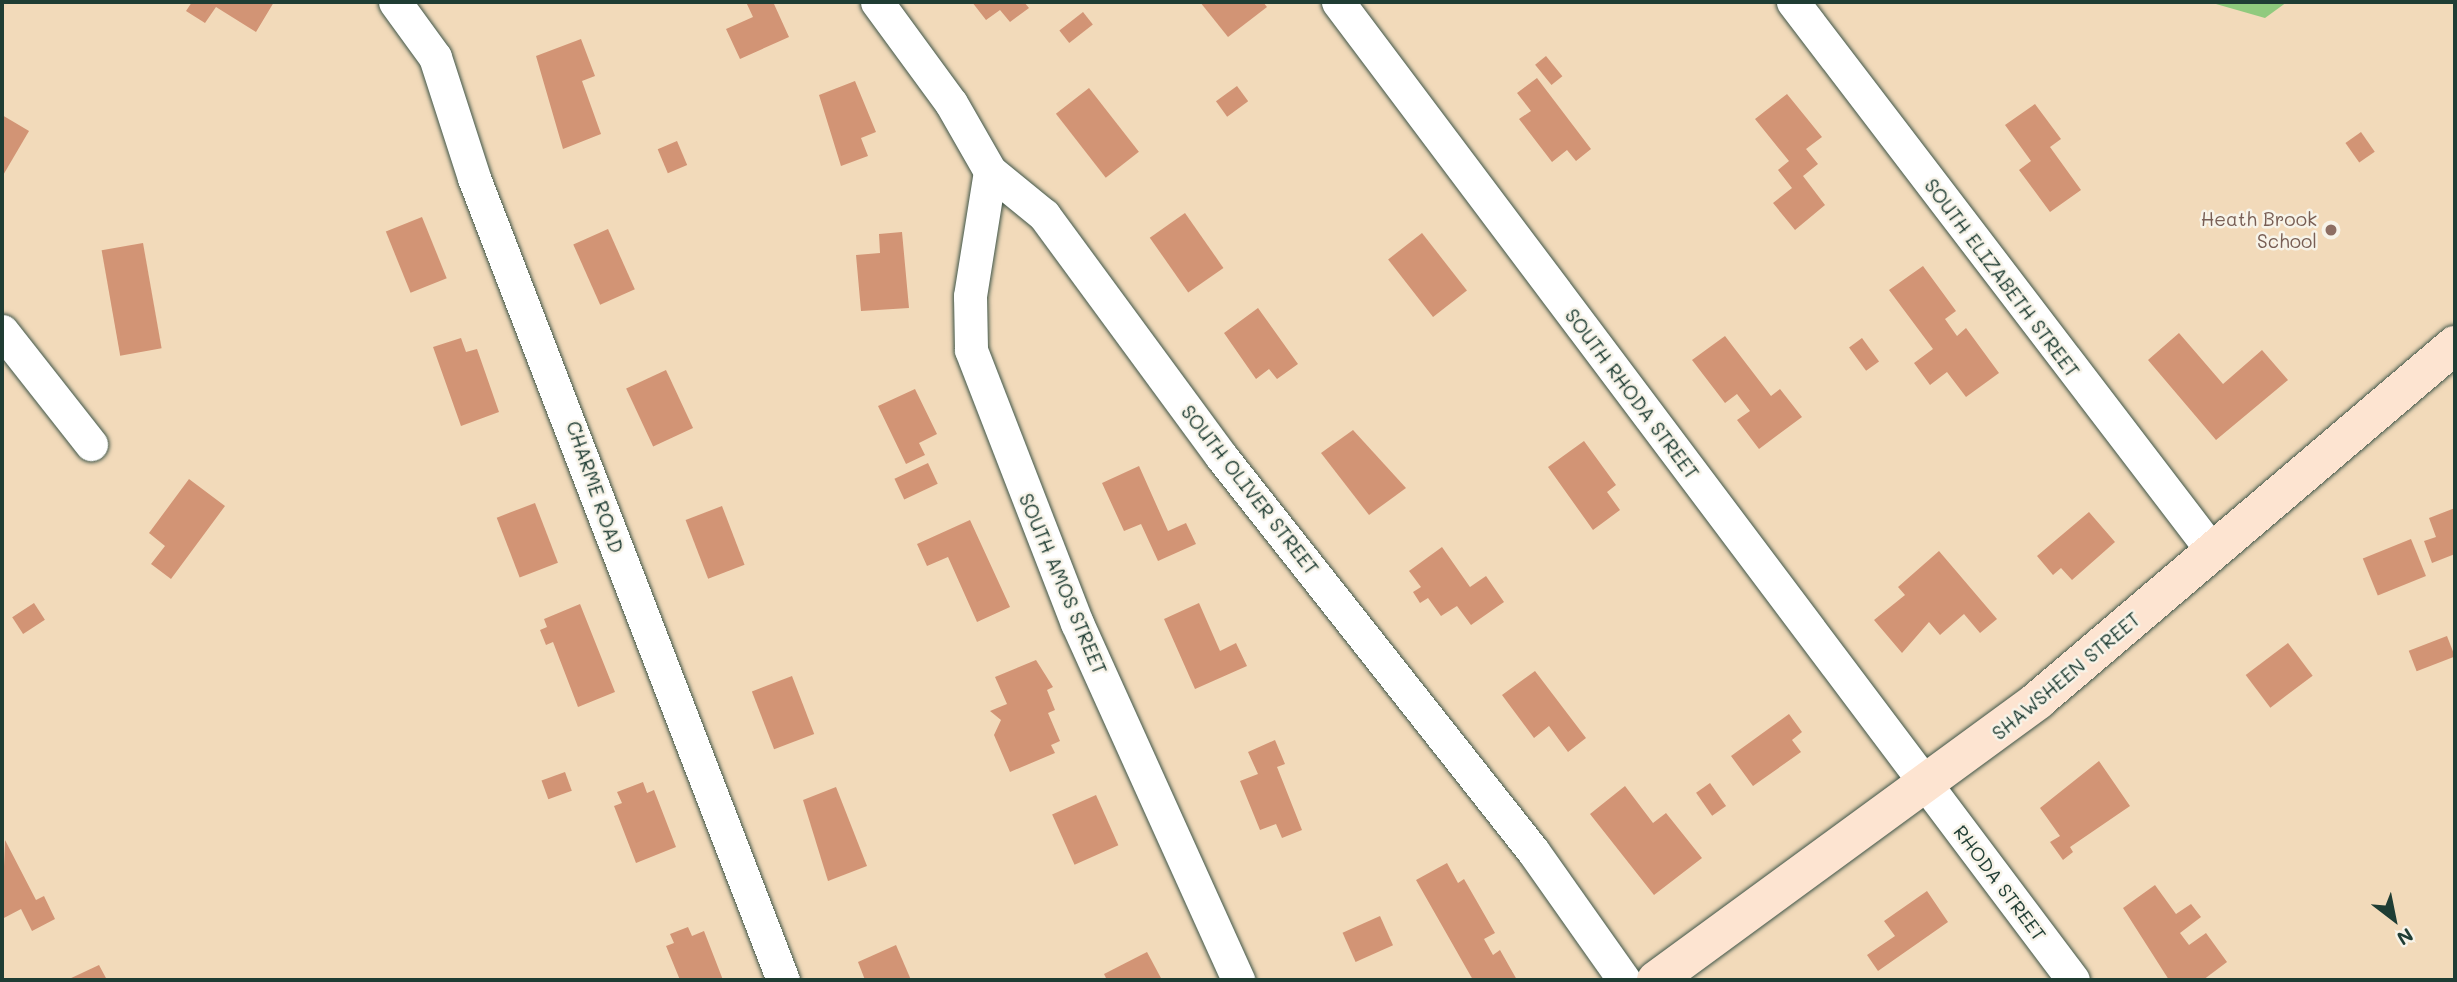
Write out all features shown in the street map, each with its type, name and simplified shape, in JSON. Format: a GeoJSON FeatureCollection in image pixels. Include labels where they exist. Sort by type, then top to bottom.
{"type":"FeatureCollection","features":[{"type":"Feature","properties":{"kind":"main road","name":"SHAWSHEEN STREET"},"geometry":{"type":"LineString","coordinates":[[1656,980],[1927,786],[2452,353]]}},
{"type":"Feature","properties":{"kind":"street","name":"CHARME ROAD"},"geometry":{"type":"LineString","coordinates":[[395,2],[435,57],[474,178],[783,980]]}},
{"type":"Feature","properties":{"kind":"street","name":"SOUTH OLIVER STREET"},"geometry":{"type":"LineString","coordinates":[[877,2],[951,103],[990,170],[1044,215],[1221,456],[1533,851],[1624,980]]}},
{"type":"Feature","properties":{"kind":"street","name":"SOUTH RHODA STREET"},"geometry":{"type":"LineString","coordinates":[[1338,2],[1927,786]]}},
{"type":"Feature","properties":{"kind":"street","name":"SOUTH ELIZABETH STREET"},"geometry":{"type":"LineString","coordinates":[[1793,2],[2213,552]]}},
{"type":"Feature","properties":{"kind":"street","name":"SOUTH AMOS STREET"},"geometry":{"type":"LineString","coordinates":[[990,170],[968,309],[971,350],[1077,623],[1238,980]]}},
{"type":"Feature","properties":{"kind":"street"},"geometry":{"type":"LineString","coordinates":[[2,331],[91,444]]}},
{"type":"Feature","properties":{"kind":"street","name":"RHODA STREET"},"geometry":{"type":"LineString","coordinates":[[1927,786],[2073,980]]}},
{"type":"Feature","properties":{"kind":"green space"},"geometry":{"type":"Polygon","coordinates":[[[2209,2],[2287,2],[2265,18],[2209,2]]]}},
{"type":"Feature","properties":{"kind":"building"},"geometry":{"type":"Polygon","coordinates":[[[192,2],[274,2],[256,32],[216,7],[205,23],[186,11],[192,2]]]}},
{"type":"Feature","properties":{"kind":"building"},"geometry":{"type":"Polygon","coordinates":[[[746,2],[779,2],[774,4],[789,37],[740,59],[726,29],[753,17],[746,2]]]}},
{"type":"Feature","properties":{"kind":"building"},"geometry":{"type":"Polygon","coordinates":[[[972,2],[1024,2],[1029,8],[1010,22],[1000,10],[986,20],[972,2]]]}},
{"type":"Feature","properties":{"kind":"building"},"geometry":{"type":"Polygon","coordinates":[[[1200,2],[1263,2],[1267,7],[1228,37],[1200,2]]]}},
{"type":"Feature","properties":{"kind":"building"},"geometry":{"type":"Polygon","coordinates":[[[1083,12],[1093,25],[1069,43],[1059,30],[1083,12]]]}},
{"type":"Feature","properties":{"kind":"building"},"geometry":{"type":"Polygon","coordinates":[[[581,39],[595,76],[582,81],[601,134],[563,149],[536,56],[581,39]]]}},
{"type":"Feature","properties":{"kind":"building"},"geometry":{"type":"Polygon","coordinates":[[[1546,56],[1562,76],[1551,85],[1535,65],[1546,56]]]}},
{"type":"Feature","properties":{"kind":"building"},"geometry":{"type":"Polygon","coordinates":[[[1537,78],[1591,149],[1576,161],[1567,150],[1552,162],[1519,119],[1531,111],[1517,93],[1537,78]]]}},
{"type":"Feature","properties":{"kind":"building"},"geometry":{"type":"Polygon","coordinates":[[[855,81],[876,132],[861,138],[868,156],[841,166],[819,95],[855,81]]]}},
{"type":"Feature","properties":{"kind":"building"},"geometry":{"type":"Polygon","coordinates":[[[1237,86],[1248,101],[1227,117],[1216,101],[1237,86]]]}},
{"type":"Feature","properties":{"kind":"building"},"geometry":{"type":"Polygon","coordinates":[[[1089,88],[1139,152],[1106,178],[1056,114],[1089,88]]]}},
{"type":"Feature","properties":{"kind":"building"},"geometry":{"type":"Polygon","coordinates":[[[1787,94],[1822,137],[1806,149],[1818,164],[1803,176],[1825,205],[1795,230],[1773,203],[1792,188],[1778,170],[1789,161],[1755,119],[1787,94]]]}},
{"type":"Feature","properties":{"kind":"building"},"geometry":{"type":"Polygon","coordinates":[[[2035,104],[2061,139],[2050,147],[2081,190],[2050,212],[2019,170],[2031,161],[2005,125],[2035,104]]]}},
{"type":"Feature","properties":{"kind":"building"},"geometry":{"type":"Polygon","coordinates":[[[2,115],[29,131],[2,177],[2,115]]]}},
{"type":"Feature","properties":{"kind":"building"},"geometry":{"type":"Polygon","coordinates":[[[2361,132],[2375,152],[2359,163],[2345,143],[2361,132]]]}},
{"type":"Feature","properties":{"kind":"building"},"geometry":{"type":"Polygon","coordinates":[[[677,141],[687,165],[668,173],[658,149],[677,141]]]}},
{"type":"Feature","properties":{"kind":"building"},"geometry":{"type":"Polygon","coordinates":[[[1185,213],[1223,268],[1188,293],[1150,238],[1185,213]]]}},
{"type":"Feature","properties":{"kind":"building"},"geometry":{"type":"Polygon","coordinates":[[[422,217],[447,278],[411,293],[386,232],[422,217]]]}},
{"type":"Feature","properties":{"kind":"building"},"geometry":{"type":"Polygon","coordinates":[[[608,229],[635,289],[600,305],[573,244],[608,229]]]}},
{"type":"Feature","properties":{"kind":"building"},"geometry":{"type":"Polygon","coordinates":[[[902,232],[909,308],[861,311],[856,255],[880,253],[879,234],[902,232]]]}},
{"type":"Feature","properties":{"kind":"building"},"geometry":{"type":"Polygon","coordinates":[[[1422,233],[1467,291],[1433,317],[1388,259],[1422,233]]]}},
{"type":"Feature","properties":{"kind":"building"},"geometry":{"type":"Polygon","coordinates":[[[143,243],[162,348],[120,356],[102,250],[143,243]]]}},
{"type":"Feature","properties":{"kind":"building"},"geometry":{"type":"Polygon","coordinates":[[[1923,266],[1956,311],[1945,319],[1957,336],[1966,328],[1999,373],[1966,397],[1947,372],[1930,385],[1914,363],[1933,349],[1889,290],[1923,266]]]}},
{"type":"Feature","properties":{"kind":"building"},"geometry":{"type":"Polygon","coordinates":[[[1258,308],[1298,364],[1277,379],[1269,369],[1256,379],[1224,333],[1258,308]]]}},
{"type":"Feature","properties":{"kind":"building"},"geometry":{"type":"Polygon","coordinates":[[[2179,333],[2223,384],[2262,350],[2288,380],[2216,440],[2148,360],[2179,333]]]}},
{"type":"Feature","properties":{"kind":"building"},"geometry":{"type":"Polygon","coordinates":[[[1725,336],[1771,396],[1780,389],[1802,417],[1759,449],[1737,420],[1750,411],[1737,394],[1725,403],[1692,360],[1725,336]]]}},
{"type":"Feature","properties":{"kind":"building"},"geometry":{"type":"Polygon","coordinates":[[[461,338],[466,352],[477,349],[499,412],[461,426],[433,347],[461,338]]]}},
{"type":"Feature","properties":{"kind":"building"},"geometry":{"type":"Polygon","coordinates":[[[1862,338],[1879,361],[1866,371],[1849,347],[1862,338]]]}},
{"type":"Feature","properties":{"kind":"building"},"geometry":{"type":"Polygon","coordinates":[[[666,370],[693,428],[653,447],[626,389],[666,370]]]}},
{"type":"Feature","properties":{"kind":"building"},"geometry":{"type":"Polygon","coordinates":[[[915,389],[937,434],[919,443],[925,455],[906,464],[878,406],[915,389]]]}},
{"type":"Feature","properties":{"kind":"building"},"geometry":{"type":"Polygon","coordinates":[[[1353,430],[1406,488],[1369,515],[1321,453],[1353,430]]]}},
{"type":"Feature","properties":{"kind":"building"},"geometry":{"type":"Polygon","coordinates":[[[1584,441],[1616,485],[1607,492],[1620,510],[1593,530],[1548,467],[1584,441]]]}},
{"type":"Feature","properties":{"kind":"building"},"geometry":{"type":"Polygon","coordinates":[[[928,463],[938,484],[904,499],[894,479],[928,463]]]}},
{"type":"Feature","properties":{"kind":"building"},"geometry":{"type":"Polygon","coordinates":[[[1139,466],[1168,531],[1186,523],[1196,544],[1158,561],[1141,524],[1124,531],[1102,483],[1139,466]]]}},
{"type":"Feature","properties":{"kind":"building"},"geometry":{"type":"Polygon","coordinates":[[[189,479],[225,506],[171,579],[151,564],[165,546],[149,533],[189,479]]]}},
{"type":"Feature","properties":{"kind":"building"},"geometry":{"type":"Polygon","coordinates":[[[535,503],[558,563],[520,577],[497,518],[535,503]]]}},
{"type":"Feature","properties":{"kind":"building"},"geometry":{"type":"Polygon","coordinates":[[[722,506],[745,565],[708,579],[686,520],[722,506]]]}},
{"type":"Feature","properties":{"kind":"building"},"geometry":{"type":"Polygon","coordinates":[[[2455,508],[2455,554],[2432,563],[2424,541],[2436,537],[2429,518],[2455,508]]]}},
{"type":"Feature","properties":{"kind":"building"},"geometry":{"type":"Polygon","coordinates":[[[2089,512],[2115,542],[2072,580],[2061,568],[2053,575],[2037,556],[2089,512]]]}},
{"type":"Feature","properties":{"kind":"building"},"geometry":{"type":"Polygon","coordinates":[[[970,520],[1010,607],[977,622],[948,557],[927,566],[917,544],[970,520]]]}},
{"type":"Feature","properties":{"kind":"building"},"geometry":{"type":"Polygon","coordinates":[[[2411,539],[2426,576],[2378,596],[2363,558],[2411,539]]]}},
{"type":"Feature","properties":{"kind":"building"},"geometry":{"type":"Polygon","coordinates":[[[1442,547],[1470,587],[1486,576],[1504,602],[1471,625],[1457,606],[1441,616],[1428,598],[1420,603],[1413,592],[1421,587],[1409,571],[1442,547]]]}},
{"type":"Feature","properties":{"kind":"building"},"geometry":{"type":"Polygon","coordinates":[[[1939,551],[1997,619],[1980,633],[1964,614],[1940,635],[1929,622],[1902,653],[1874,620],[1905,595],[1898,587],[1939,551]]]}},
{"type":"Feature","properties":{"kind":"building"},"geometry":{"type":"Polygon","coordinates":[[[34,603],[45,620],[23,634],[12,617],[34,603]]]}},
{"type":"Feature","properties":{"kind":"building"},"geometry":{"type":"Polygon","coordinates":[[[1199,603],[1220,651],[1236,643],[1247,666],[1195,689],[1164,619],[1199,603]]]}},
{"type":"Feature","properties":{"kind":"building"},"geometry":{"type":"Polygon","coordinates":[[[580,604],[615,692],[578,707],[553,642],[546,645],[540,630],[547,627],[544,619],[580,604]]]}},
{"type":"Feature","properties":{"kind":"building"},"geometry":{"type":"Polygon","coordinates":[[[2447,636],[2455,657],[2417,671],[2409,651],[2447,636]]]}},
{"type":"Feature","properties":{"kind":"building"},"geometry":{"type":"Polygon","coordinates":[[[2288,643],[2313,676],[2270,708],[2246,675],[2288,643]]]}},
{"type":"Feature","properties":{"kind":"building"},"geometry":{"type":"Polygon","coordinates":[[[1036,660],[1053,687],[1047,690],[1055,710],[1048,713],[1060,741],[1051,745],[1055,753],[1010,772],[994,735],[1001,720],[990,711],[1007,704],[995,677],[1036,660]]]}},
{"type":"Feature","properties":{"kind":"building"},"geometry":{"type":"Polygon","coordinates":[[[1535,671],[1586,738],[1568,752],[1549,726],[1534,738],[1502,695],[1535,671]]]}},
{"type":"Feature","properties":{"kind":"building"},"geometry":{"type":"Polygon","coordinates":[[[792,676],[814,734],[774,749],[752,691],[792,676]]]}},
{"type":"Feature","properties":{"kind":"building"},"geometry":{"type":"Polygon","coordinates":[[[1789,714],[1802,732],[1792,740],[1801,752],[1753,786],[1731,756],[1789,714]]]}},
{"type":"Feature","properties":{"kind":"building"},"geometry":{"type":"Polygon","coordinates":[[[1275,740],[1285,764],[1277,767],[1302,830],[1282,838],[1276,824],[1260,830],[1240,781],[1258,774],[1248,752],[1275,740]]]}},
{"type":"Feature","properties":{"kind":"building"},"geometry":{"type":"Polygon","coordinates":[[[2099,761],[2130,806],[2070,847],[2073,852],[2063,860],[2050,842],[2060,836],[2040,808],[2099,761]]]}},
{"type":"Feature","properties":{"kind":"building"},"geometry":{"type":"Polygon","coordinates":[[[565,772],[572,791],[548,799],[542,781],[565,772]]]}},
{"type":"Feature","properties":{"kind":"building"},"geometry":{"type":"Polygon","coordinates":[[[643,782],[647,793],[654,790],[676,847],[636,863],[614,806],[622,803],[617,792],[643,782]]]}},
{"type":"Feature","properties":{"kind":"building"},"geometry":{"type":"Polygon","coordinates":[[[1710,783],[1726,806],[1712,816],[1696,793],[1710,783]]]}},
{"type":"Feature","properties":{"kind":"building"},"geometry":{"type":"Polygon","coordinates":[[[1625,786],[1653,823],[1666,813],[1702,858],[1654,895],[1590,814],[1625,786]]]}},
{"type":"Feature","properties":{"kind":"building"},"geometry":{"type":"Polygon","coordinates":[[[836,787],[867,866],[828,881],[803,800],[836,787]]]}},
{"type":"Feature","properties":{"kind":"building"},"geometry":{"type":"Polygon","coordinates":[[[1096,795],[1118,845],[1075,865],[1052,815],[1096,795]]]}},
{"type":"Feature","properties":{"kind":"building"},"geometry":{"type":"Polygon","coordinates":[[[5,840],[36,900],[44,896],[55,919],[32,931],[21,909],[2,919],[5,840]]]}},
{"type":"Feature","properties":{"kind":"building"},"geometry":{"type":"Polygon","coordinates":[[[1447,863],[1458,883],[1464,879],[1495,933],[1484,939],[1493,955],[1500,950],[1517,980],[1473,980],[1416,880],[1447,863]]]}},
{"type":"Feature","properties":{"kind":"building"},"geometry":{"type":"Polygon","coordinates":[[[2155,885],[2176,914],[2191,904],[2201,917],[2180,933],[2189,945],[2206,933],[2227,962],[2203,980],[2169,980],[2123,908],[2155,885]]]}},
{"type":"Feature","properties":{"kind":"building"},"geometry":{"type":"Polygon","coordinates":[[[1927,891],[1948,922],[1878,971],[1867,955],[1895,936],[1884,921],[1927,891]]]}},
{"type":"Feature","properties":{"kind":"building"},"geometry":{"type":"Polygon","coordinates":[[[1380,916],[1393,945],[1356,962],[1343,933],[1380,916]]]}},
{"type":"Feature","properties":{"kind":"building"},"geometry":{"type":"Polygon","coordinates":[[[688,927],[692,936],[704,931],[723,980],[680,980],[666,946],[674,943],[670,934],[688,927]]]}},
{"type":"Feature","properties":{"kind":"building"},"geometry":{"type":"Polygon","coordinates":[[[896,945],[911,980],[865,980],[858,962],[896,945]]]}},
{"type":"Feature","properties":{"kind":"building"},"geometry":{"type":"Polygon","coordinates":[[[1147,952],[1162,980],[1107,980],[1104,974],[1147,952]]]}},
{"type":"Feature","properties":{"kind":"building"},"geometry":{"type":"Polygon","coordinates":[[[99,965],[107,980],[67,980],[99,965]]]}},
{"type":"Feature","properties":{"kind":"place","name":"Heath Brook School"},"geometry":{"type":"Point","coordinates":[2331,230]}}]}
